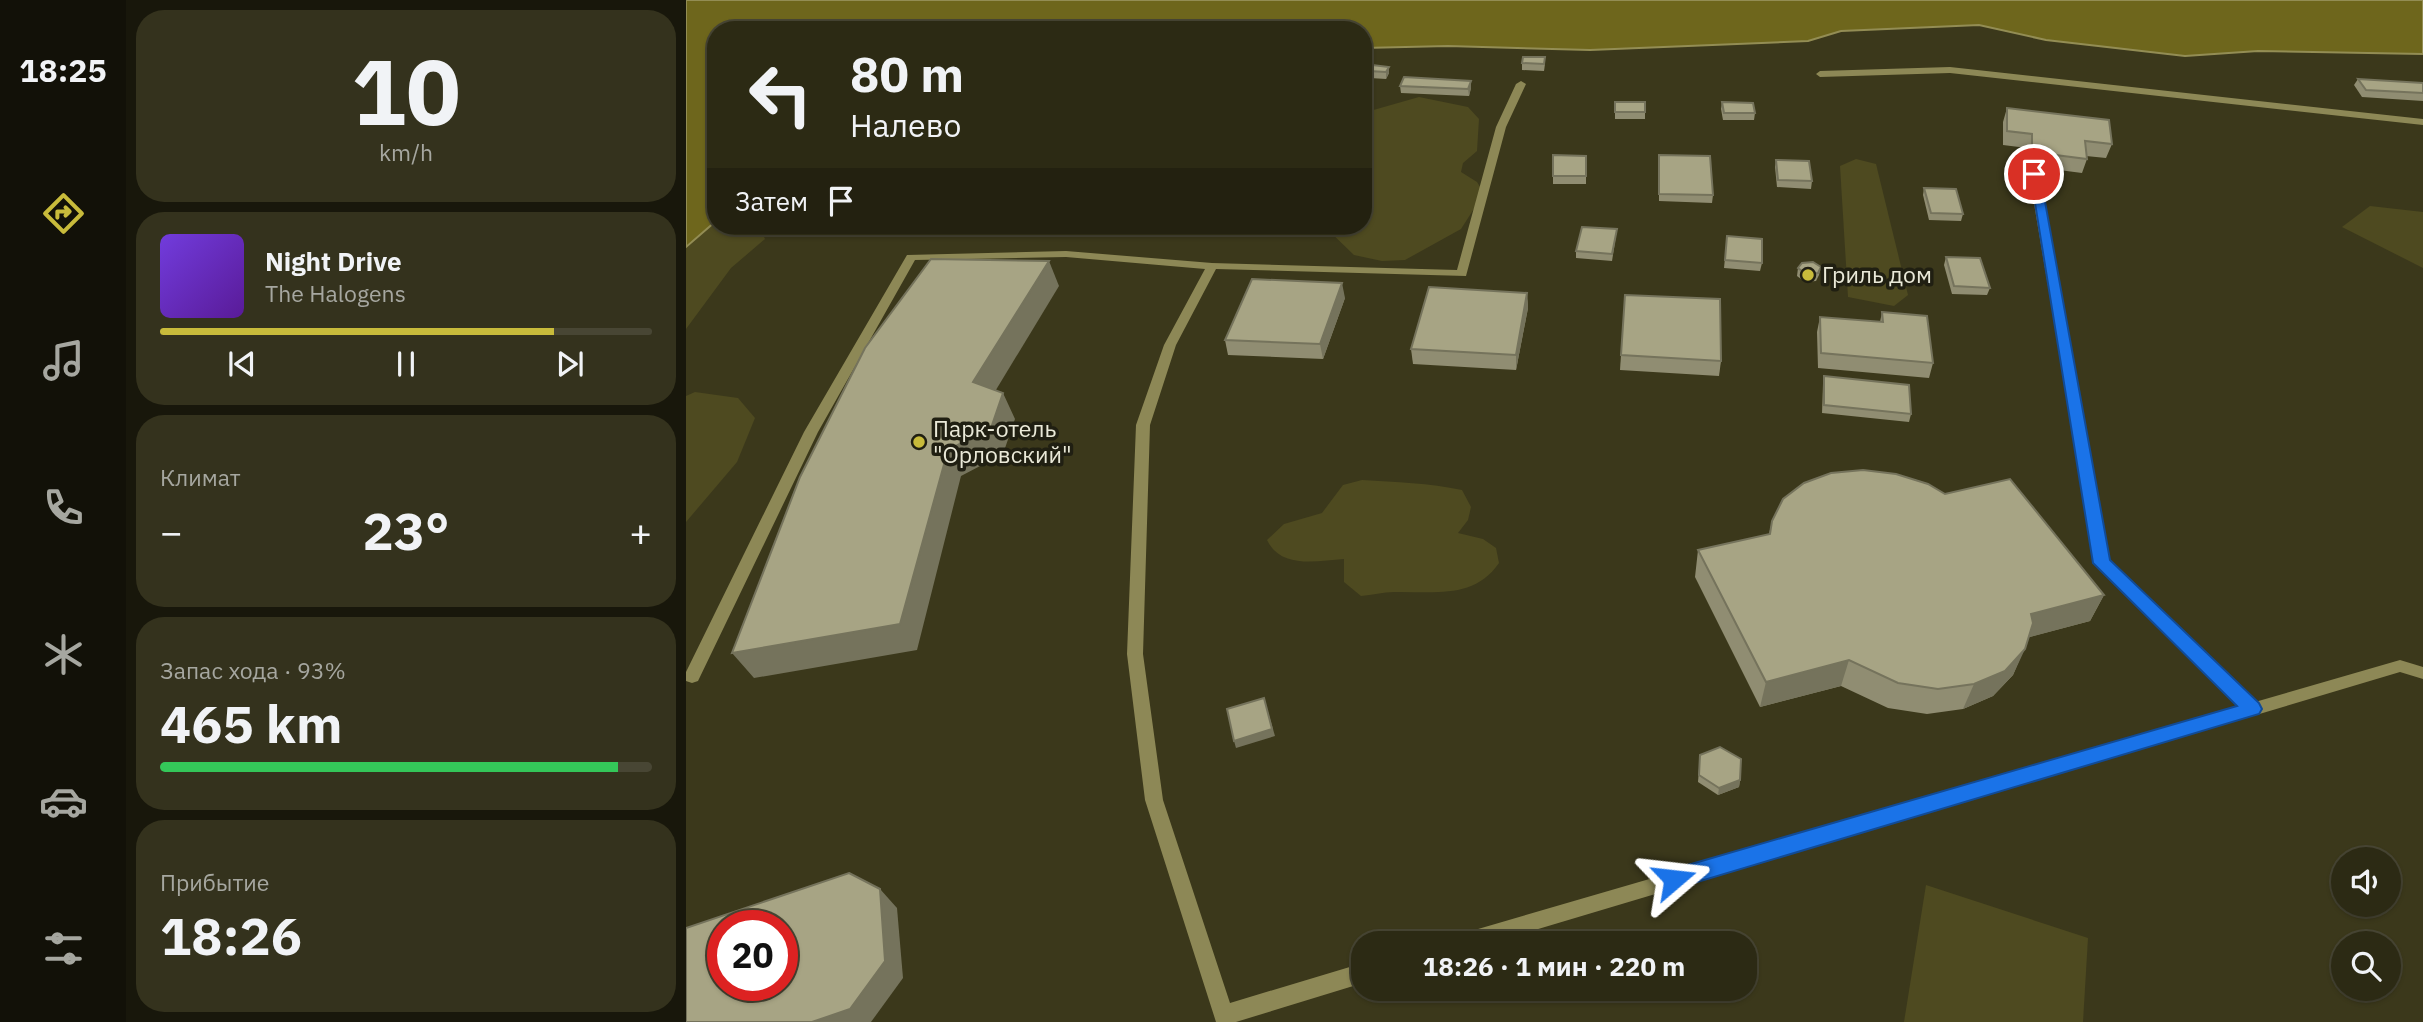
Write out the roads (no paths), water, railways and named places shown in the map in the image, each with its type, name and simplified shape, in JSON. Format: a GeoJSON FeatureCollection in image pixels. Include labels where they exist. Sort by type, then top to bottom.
{"type":"FeatureCollection","features":[{"type":"Feature","properties":{"kind":"lane"},"geometry":{"type":"LineString","coordinates":[[1820,74],[1950,70],[2423,122]]}},
{"type":"Feature","properties":{"kind":"lane"},"geometry":{"type":"LineString","coordinates":[[692,676],[811,432],[911,257],[1066,254],[1212,266],[1462,274],[1501,127],[1521,84]]}},
{"type":"Feature","properties":{"kind":"lane"},"geometry":{"type":"LineString","coordinates":[[2034,174],[2102,563],[2252,709]]}},
{"type":"Feature","properties":{"kind":"lane"},"geometry":{"type":"LineString","coordinates":[[1212,266],[1170,345],[1143,425],[1135,653],[1154,800],[1224,1018],[1351,977]]}},
{"type":"Feature","properties":{"kind":"lane"},"geometry":{"type":"LineString","coordinates":[[1502,931],[2400,666],[2423,673]]}},
{"type":"Feature","properties":{"kind":"place","name":"Гриль дом"},"geometry":{"type":"Point","coordinates":[1808,275]}},
{"type":"Feature","properties":{"kind":"place","name":"Парк-отель \"Орловский\""},"geometry":{"type":"Point","coordinates":[919,442]}}]}
